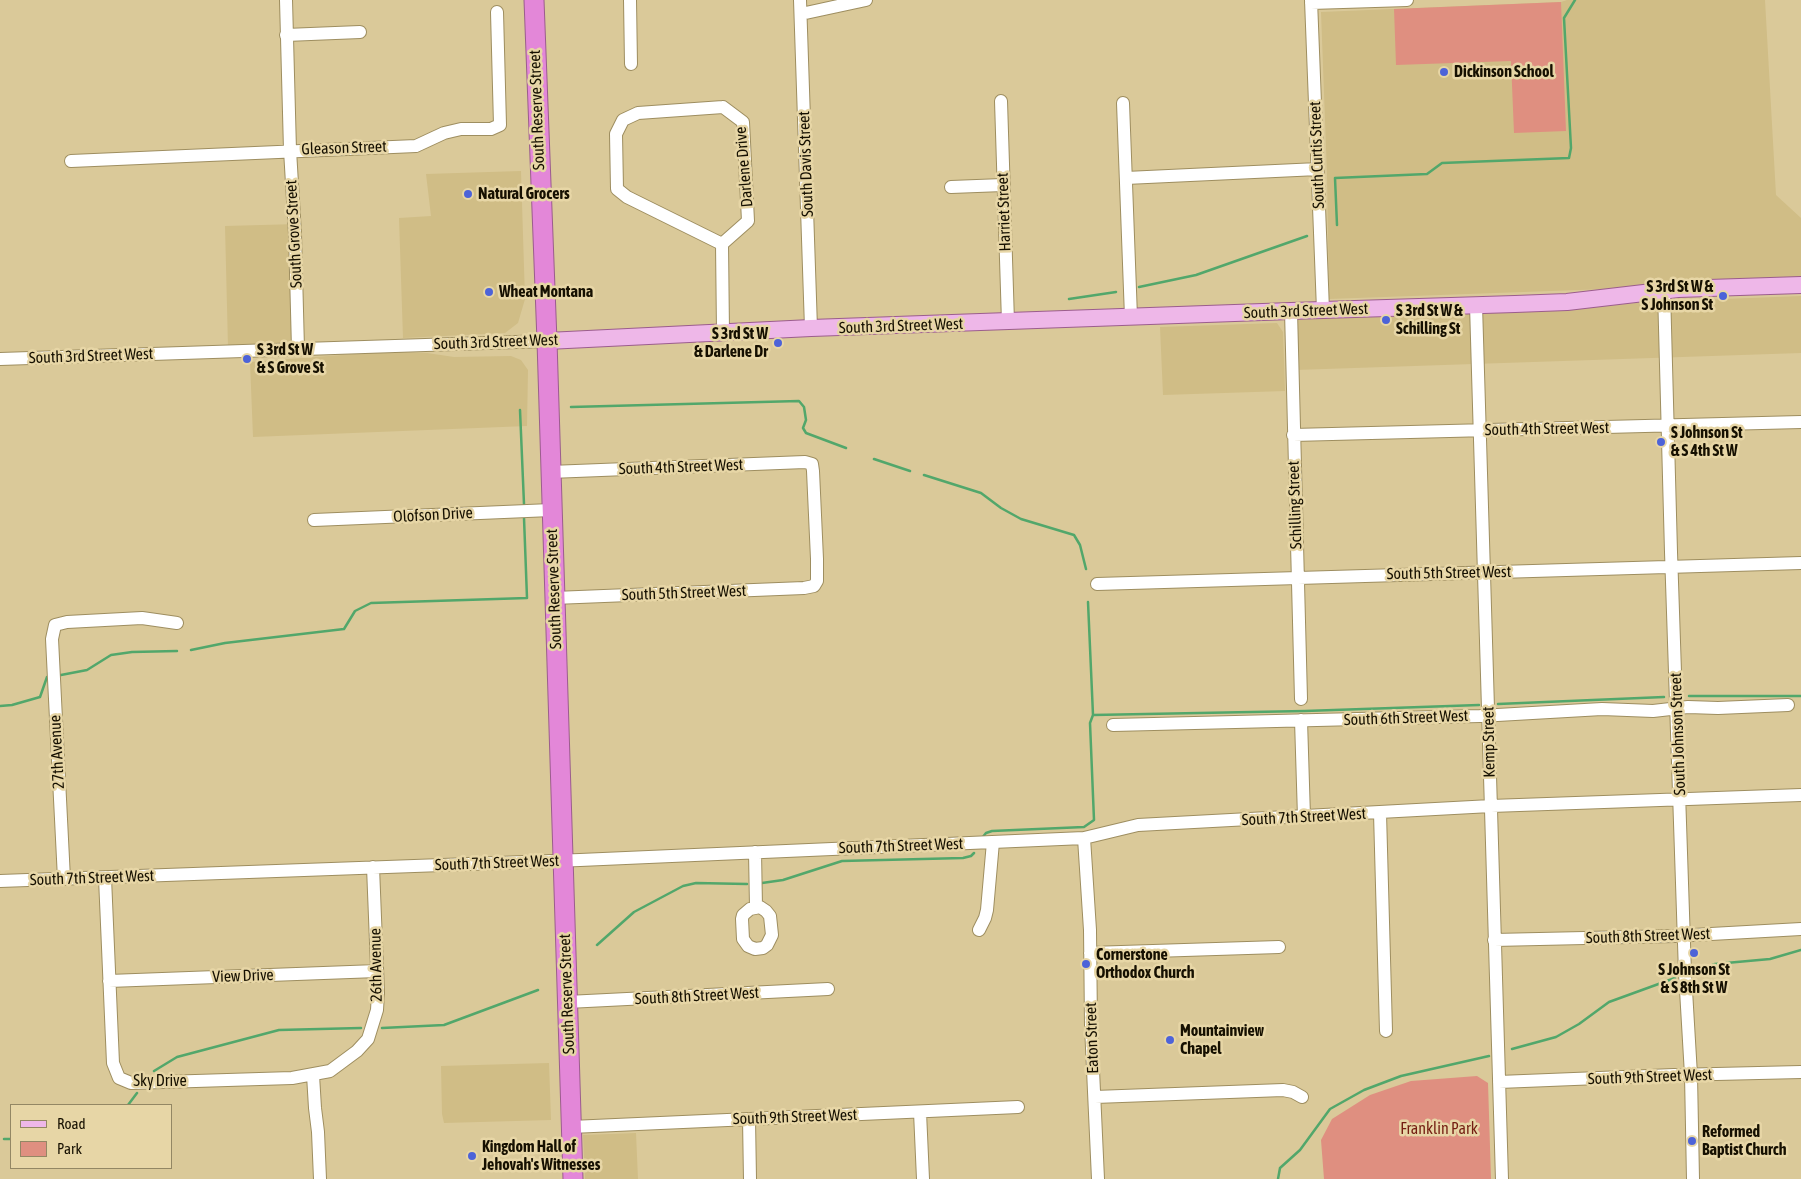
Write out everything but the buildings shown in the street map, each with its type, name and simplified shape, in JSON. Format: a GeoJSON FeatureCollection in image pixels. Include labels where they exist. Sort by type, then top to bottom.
{"type":"FeatureCollection","features":[{"type":"Feature","properties":{"kind":"highway","name":"South Reserve Street"},"geometry":{"type":"LineString","coordinates":[[534,0],[573,1179]]}},
{"type":"Feature","properties":{"kind":"main road","name":"South 3rd Street West"},"geometry":{"type":"LineString","coordinates":[[546,341],[811,328],[1290,310],[1567,302],[1664,290],[1801,285]]}},
{"type":"Feature","properties":{"kind":"street","name":"South Grove Street"},"geometry":{"type":"LineString","coordinates":[[286,0],[298,348]]}},
{"type":"Feature","properties":{"kind":"street"},"geometry":{"type":"LineString","coordinates":[[630,0],[631,64]]}},
{"type":"Feature","properties":{"kind":"street","name":"South Davis Street"},"geometry":{"type":"LineString","coordinates":[[800,0],[811,328]]}},
{"type":"Feature","properties":{"kind":"street"},"geometry":{"type":"LineString","coordinates":[[801,14],[866,0]]}},
{"type":"Feature","properties":{"kind":"street"},"geometry":{"type":"LineString","coordinates":[[1311,1],[1407,0]]}},
{"type":"Feature","properties":{"kind":"street","name":"South Curtis Street"},"geometry":{"type":"LineString","coordinates":[[1311,1],[1323,310]]}},
{"type":"Feature","properties":{"kind":"street","name":"Gleason Street"},"geometry":{"type":"LineString","coordinates":[[71,161],[416,146],[444,133],[460,129],[491,128],[500,125],[497,12]]}},
{"type":"Feature","properties":{"kind":"street"},"geometry":{"type":"LineString","coordinates":[[286,35],[360,32]]}},
{"type":"Feature","properties":{"kind":"street","name":"Harriet Street"},"geometry":{"type":"LineString","coordinates":[[1001,101],[1008,322]]}},
{"type":"Feature","properties":{"kind":"street"},"geometry":{"type":"LineString","coordinates":[[1123,103],[1131,317]]}},
{"type":"Feature","properties":{"kind":"street","name":"Darlene Drive"},"geometry":{"type":"LineString","coordinates":[[723,107],[743,122],[748,221],[722,244],[627,197],[617,189],[616,134],[623,120],[638,113],[723,107]]}},
{"type":"Feature","properties":{"kind":"street"},"geometry":{"type":"LineString","coordinates":[[1126,178],[1318,169]]}},
{"type":"Feature","properties":{"kind":"street"},"geometry":{"type":"LineString","coordinates":[[951,187],[1003,185]]}},
{"type":"Feature","properties":{"kind":"street"},"geometry":{"type":"LineString","coordinates":[[722,244],[723,332]]}},
{"type":"Feature","properties":{"kind":"street","name":"South Johnson Street"},"geometry":{"type":"LineString","coordinates":[[1664,290],[1679,799],[1691,1075],[1693,1179]]}},
{"type":"Feature","properties":{"kind":"street","name":"Kemp Street"},"geometry":{"type":"LineString","coordinates":[[1476,305],[1502,1179]]}},
{"type":"Feature","properties":{"kind":"street","name":"Schilling Street"},"geometry":{"type":"LineString","coordinates":[[1290,310],[1301,699]]}},
{"type":"Feature","properties":{"kind":"street","name":"South 3rd Street West"},"geometry":{"type":"LineString","coordinates":[[0,359],[546,341]]}},
{"type":"Feature","properties":{"kind":"street","name":"South 4th Street West"},"geometry":{"type":"LineString","coordinates":[[1293,435],[1801,422]]}},
{"type":"Feature","properties":{"kind":"street","name":"South 4th Street West"},"geometry":{"type":"LineString","coordinates":[[550,472],[805,462],[812,464],[817,559],[817,581],[814,586]]}},
{"type":"Feature","properties":{"kind":"street","name":"Olofson Drive"},"geometry":{"type":"LineString","coordinates":[[314,520],[552,510]]}},
{"type":"Feature","properties":{"kind":"street","name":"South 5th Street West"},"geometry":{"type":"LineString","coordinates":[[1097,584],[1801,564]]}},
{"type":"Feature","properties":{"kind":"street","name":"South 5th Street West"},"geometry":{"type":"LineString","coordinates":[[554,598],[804,588],[814,586]]}},
{"type":"Feature","properties":{"kind":"street","name":"27th Avenue"},"geometry":{"type":"LineString","coordinates":[[64,878],[52,639],[55,625],[67,622],[142,618],[177,623]]}},
{"type":"Feature","properties":{"kind":"street","name":"South 6th Street West"},"geometry":{"type":"LineString","coordinates":[[1114,725],[1489,715],[1557,710],[1653,711],[1788,705]]}},
{"type":"Feature","properties":{"kind":"street"},"geometry":{"type":"LineString","coordinates":[[1301,720],[1304,817]]}},
{"type":"Feature","properties":{"kind":"street","name":"South 7th Street West"},"geometry":{"type":"LineString","coordinates":[[0,881],[373,868],[1084,838],[1138,825],[1491,806],[1801,795]]}},
{"type":"Feature","properties":{"kind":"street"},"geometry":{"type":"LineString","coordinates":[[1380,813],[1386,1031]]}},
{"type":"Feature","properties":{"kind":"street","name":"Eaton Street"},"geometry":{"type":"LineString","coordinates":[[1084,838],[1090,930],[1098,1179]]}},
{"type":"Feature","properties":{"kind":"street"},"geometry":{"type":"LineString","coordinates":[[979,930],[987,910],[992,842]]}},
{"type":"Feature","properties":{"kind":"street"},"geometry":{"type":"LineString","coordinates":[[755,852],[756,907]]}},
{"type":"Feature","properties":{"kind":"street","name":"26th Avenue"},"geometry":{"type":"LineString","coordinates":[[313,1075],[330,1071],[357,1051],[368,1039],[377,1010],[378,971],[373,868]]}},
{"type":"Feature","properties":{"kind":"street","name":"Sky Drive"},"geometry":{"type":"LineString","coordinates":[[106,878],[113,1063],[119,1078],[131,1083],[292,1078],[313,1075]]}},
{"type":"Feature","properties":{"kind":"street","name":"South 8th Street West"},"geometry":{"type":"LineString","coordinates":[[1494,940],[1684,935],[1801,929]]}},
{"type":"Feature","properties":{"kind":"street"},"geometry":{"type":"LineString","coordinates":[[1090,953],[1279,947]]}},
{"type":"Feature","properties":{"kind":"street","name":"View Drive"},"geometry":{"type":"LineString","coordinates":[[109,981],[378,971]]}},
{"type":"Feature","properties":{"kind":"street","name":"South 8th Street West"},"geometry":{"type":"LineString","coordinates":[[567,1002],[828,989]]}},
{"type":"Feature","properties":{"kind":"street","name":"South 9th Street West"},"geometry":{"type":"LineString","coordinates":[[1499,1082],[1801,1072]]}},
{"type":"Feature","properties":{"kind":"street"},"geometry":{"type":"LineString","coordinates":[[313,1075],[320,1179]]}},
{"type":"Feature","properties":{"kind":"street"},"geometry":{"type":"LineString","coordinates":[[1094,1097],[1283,1090],[1293,1092],[1302,1097]]}},
{"type":"Feature","properties":{"kind":"street","name":"South 9th Street West"},"geometry":{"type":"LineString","coordinates":[[571,1127],[1018,1107]]}},
{"type":"Feature","properties":{"kind":"street"},"geometry":{"type":"LineString","coordinates":[[920,1112],[923,1179]]}},
{"type":"Feature","properties":{"kind":"street"},"geometry":{"type":"LineString","coordinates":[[749,1119],[750,1179]]}},
{"type":"Feature","properties":{"kind":"shaded area"},"geometry":{"type":"Polygon","coordinates":[[[1567,0],[1765,0],[1776,195],[1801,218],[1801,282],[1329,299],[1321,12],[1561,2],[1567,0]]]}},
{"type":"Feature","properties":{"kind":"shaded area"},"geometry":{"type":"Polygon","coordinates":[[[521,171],[525,299],[518,323],[505,333],[403,338],[399,218],[431,216],[426,174],[521,171]]]}},
{"type":"Feature","properties":{"kind":"shaded area"},"geometry":{"type":"Polygon","coordinates":[[[298,224],[301,344],[228,347],[225,226],[298,224]]]}},
{"type":"Feature","properties":{"kind":"shaded area"},"geometry":{"type":"Polygon","coordinates":[[[1801,296],[1801,353],[1295,370],[1295,320],[1565,310],[1646,302],[1801,296]]]}},
{"type":"Feature","properties":{"kind":"shaded area"},"geometry":{"type":"Polygon","coordinates":[[[1277,323],[1283,332],[1285,391],[1163,395],[1160,327],[1277,323]]]}},
{"type":"Feature","properties":{"kind":"shaded area"},"geometry":{"type":"Polygon","coordinates":[[[381,352],[427,353],[454,357],[511,356],[521,360],[528,370],[527,426],[253,437],[250,362],[381,352]]]}},
{"type":"Feature","properties":{"kind":"shaded area"},"geometry":{"type":"Polygon","coordinates":[[[549,1063],[551,1120],[444,1123],[442,1114],[441,1066],[549,1063]]]}},
{"type":"Feature","properties":{"kind":"shaded area"},"geometry":{"type":"Polygon","coordinates":[[[636,1133],[638,1179],[585,1179],[583,1135],[636,1133]]]}},
{"type":"Feature","properties":{"kind":"green space"},"geometry":{"type":"Polygon","coordinates":[[[1561,2],[1566,131],[1514,133],[1511,61],[1396,65],[1394,9],[1561,2]]]}},
{"type":"Feature","properties":{"kind":"green space","name":"Franklin Park"},"geometry":{"type":"Polygon","coordinates":[[[1477,1076],[1488,1083],[1491,1179],[1324,1179],[1321,1140],[1332,1119],[1370,1095],[1411,1081],[1477,1076]]]}},
{"type":"Feature","properties":{"kind":"waterway"},"geometry":{"type":"LineString","coordinates":[[1337,225],[1335,178],[1427,174],[1442,163],[1569,158],[1571,148],[1564,18],[1575,0]]}},
{"type":"Feature","properties":{"kind":"waterway"},"geometry":{"type":"LineString","coordinates":[[1139,287],[1196,275],[1307,236]]}},
{"type":"Feature","properties":{"kind":"waterway"},"geometry":{"type":"LineString","coordinates":[[1069,299],[1116,292]]}},
{"type":"Feature","properties":{"kind":"waterway"},"geometry":{"type":"LineString","coordinates":[[571,407],[799,401],[804,407],[806,420],[803,428],[806,433],[846,448]]}},
{"type":"Feature","properties":{"kind":"waterway"},"geometry":{"type":"LineString","coordinates":[[520,410],[524,504]]}},
{"type":"Feature","properties":{"kind":"waterway"},"geometry":{"type":"LineString","coordinates":[[874,459],[910,471]]}},
{"type":"Feature","properties":{"kind":"waterway"},"geometry":{"type":"LineString","coordinates":[[924,475],[981,493],[1001,508],[1021,519],[1074,535],[1080,545],[1086,569]]}},
{"type":"Feature","properties":{"kind":"waterway"},"geometry":{"type":"LineString","coordinates":[[191,650],[225,643],[344,629],[355,611],[371,603],[527,598],[524,518]]}},
{"type":"Feature","properties":{"kind":"waterway"},"geometry":{"type":"LineString","coordinates":[[1088,602],[1093,715]]}},
{"type":"Feature","properties":{"kind":"waterway"},"geometry":{"type":"LineString","coordinates":[[61,675],[87,670],[111,655],[132,652],[177,651]]}},
{"type":"Feature","properties":{"kind":"waterway"},"geometry":{"type":"LineString","coordinates":[[0,706],[12,705],[40,697],[47,677]]}},
{"type":"Feature","properties":{"kind":"waterway"},"geometry":{"type":"LineString","coordinates":[[1689,696],[1801,696]]}},
{"type":"Feature","properties":{"kind":"waterway"},"geometry":{"type":"LineString","coordinates":[[1498,704],[1664,697]]}},
{"type":"Feature","properties":{"kind":"waterway"},"geometry":{"type":"LineString","coordinates":[[982,838],[986,833],[992,831],[1084,827],[1094,820],[1090,723],[1093,715],[1479,705]]}},
{"type":"Feature","properties":{"kind":"waterway"},"geometry":{"type":"LineString","coordinates":[[762,883],[783,880],[842,861],[963,858],[974,853]]}},
{"type":"Feature","properties":{"kind":"waterway"},"geometry":{"type":"LineString","coordinates":[[597,945],[634,912],[683,886],[696,883],[747,884]]}},
{"type":"Feature","properties":{"kind":"waterway"},"geometry":{"type":"LineString","coordinates":[[1696,971],[1715,964],[1770,959],[1801,950]]}},
{"type":"Feature","properties":{"kind":"waterway"},"geometry":{"type":"LineString","coordinates":[[1512,1049],[1556,1037],[1579,1024],[1609,1002],[1675,978]]}},
{"type":"Feature","properties":{"kind":"waterway"},"geometry":{"type":"LineString","coordinates":[[382,1028],[444,1025],[538,990]]}},
{"type":"Feature","properties":{"kind":"waterway"},"geometry":{"type":"LineString","coordinates":[[154,1071],[177,1057],[279,1030],[361,1028]]}},
{"type":"Feature","properties":{"kind":"waterway"},"geometry":{"type":"LineString","coordinates":[[1278,1179],[1280,1168],[1300,1150],[1330,1109],[1364,1090],[1401,1076],[1489,1056]]}},
{"type":"Feature","properties":{"kind":"waterway"},"geometry":{"type":"LineString","coordinates":[[129,1104],[137,1093]]}},
{"type":"Feature","properties":{"kind":"waterway"},"geometry":{"type":"LineString","coordinates":[[4,1139],[10,1139]]}},
{"type":"Feature","properties":{"kind":"place","name":"Dickinson School"},"geometry":{"type":"Point","coordinates":[1444,72]}},
{"type":"Feature","properties":{"kind":"place","name":"Natural Grocers"},"geometry":{"type":"Point","coordinates":[468,194]}},
{"type":"Feature","properties":{"kind":"place","name":"Wheat Montana"},"geometry":{"type":"Point","coordinates":[489,292]}},
{"type":"Feature","properties":{"kind":"place","name":"S 3rd St W & S Johnson St"},"geometry":{"type":"Point","coordinates":[1723,296]}},
{"type":"Feature","properties":{"kind":"place","name":"S 3rd St W & Schilling St"},"geometry":{"type":"Point","coordinates":[1386,320]}},
{"type":"Feature","properties":{"kind":"place","name":"S 3rd St W & Darlene Dr"},"geometry":{"type":"Point","coordinates":[778,343]}},
{"type":"Feature","properties":{"kind":"place","name":"S 3rd St W & S Grove St"},"geometry":{"type":"Point","coordinates":[247,359]}},
{"type":"Feature","properties":{"kind":"place","name":"S Johnson St & S 4th St W"},"geometry":{"type":"Point","coordinates":[1661,442]}},
{"type":"Feature","properties":{"kind":"place","name":"S Johnson St & S 8th St W"},"geometry":{"type":"Point","coordinates":[1694,953]}},
{"type":"Feature","properties":{"kind":"place","name":"Cornerstone Orthodox Church"},"geometry":{"type":"Point","coordinates":[1086,964]}},
{"type":"Feature","properties":{"kind":"place","name":"Mountainview Chapel"},"geometry":{"type":"Point","coordinates":[1170,1040]}},
{"type":"Feature","properties":{"kind":"place","name":"Reformed Baptist Church"},"geometry":{"type":"Point","coordinates":[1692,1141]}},
{"type":"Feature","properties":{"kind":"place","name":"Kingdom Hall of Jehovah's Witnesses"},"geometry":{"type":"Point","coordinates":[472,1156]}}]}
